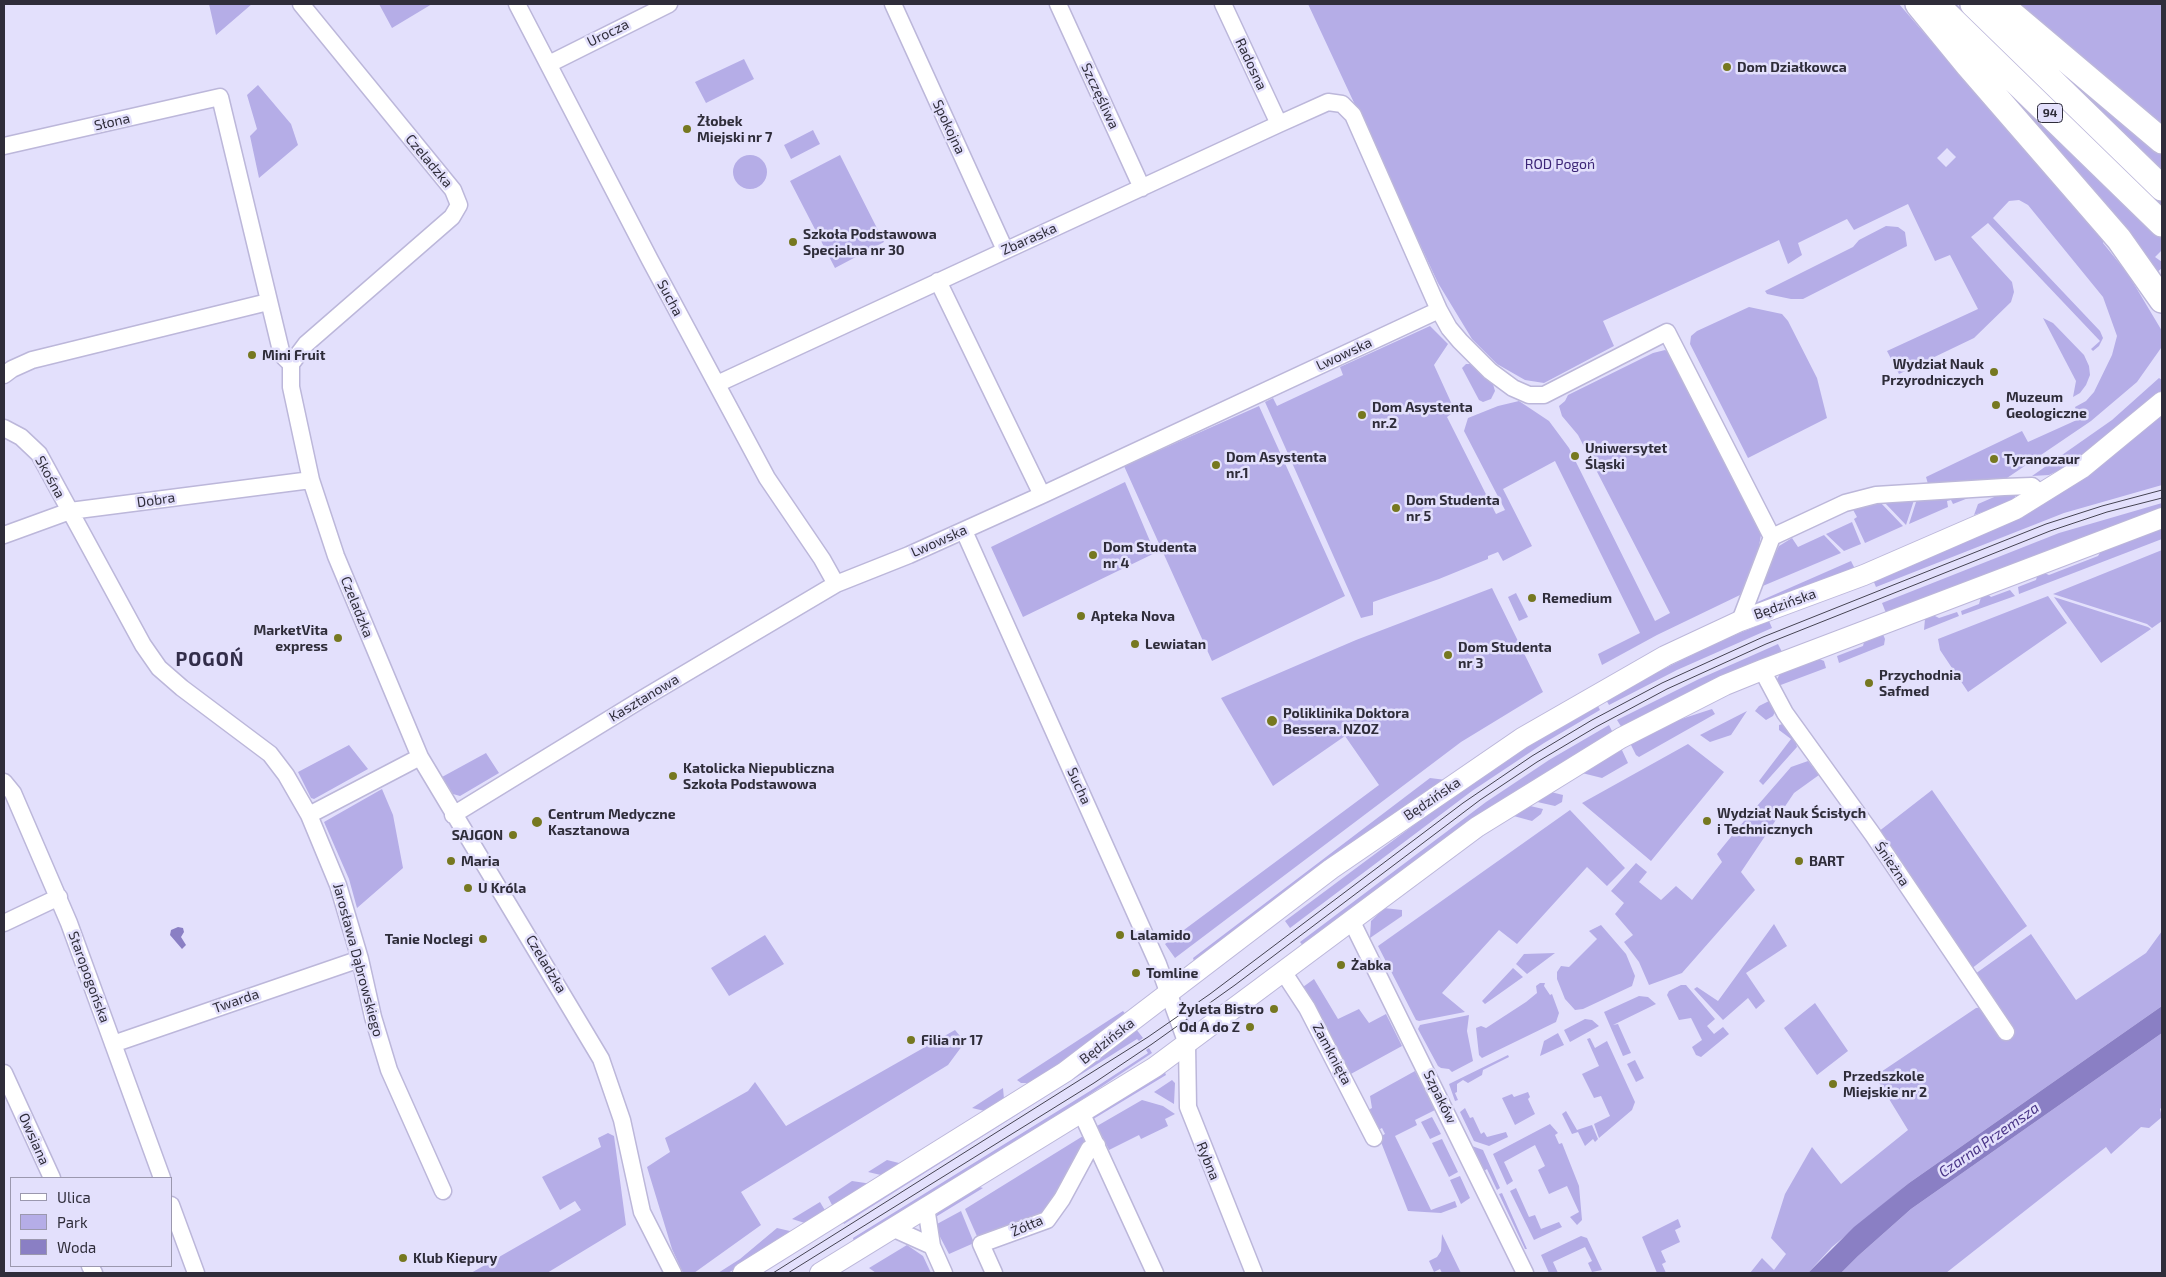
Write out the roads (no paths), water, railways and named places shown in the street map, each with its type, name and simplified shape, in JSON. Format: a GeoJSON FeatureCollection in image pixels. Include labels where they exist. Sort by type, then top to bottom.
{"type":"FeatureCollection","features":[{"type":"Feature","properties":{"kind":"main road"},"geometry":{"type":"LineString","coordinates":[[1918,4],[1968,65],[2119,239],[2162,300]]}},
{"type":"Feature","properties":{"kind":"main road","name":"94"},"geometry":{"type":"LineString","coordinates":[[1936,4],[2162,224]]}},
{"type":"Feature","properties":{"kind":"main road","name":"94"},"geometry":{"type":"LineString","coordinates":[[1973,4],[2160,186]]}},
{"type":"Feature","properties":{"kind":"main road"},"geometry":{"type":"LineString","coordinates":[[2000,4],[2162,141]]}},
{"type":"Feature","properties":{"kind":"street","name":"Czeladzka"},"geometry":{"type":"LineString","coordinates":[[301,4],[453,190],[458,205],[452,217],[306,344],[291,364],[291,387],[312,480],[336,556],[420,757],[453,815],[543,959],[601,1059],[622,1120],[642,1212],[673,1273]]}},
{"type":"Feature","properties":{"kind":"street","name":"Sucha"},"geometry":{"type":"LineString","coordinates":[[517,4],[767,478],[822,559],[836,584]]}},
{"type":"Feature","properties":{"kind":"street","name":"Urocza"},"geometry":{"type":"LineString","coordinates":[[549,64],[669,4]]}},
{"type":"Feature","properties":{"kind":"street","name":"Spokojna"},"geometry":{"type":"LineString","coordinates":[[893,4],[1005,250]]}},
{"type":"Feature","properties":{"kind":"street","name":"Szczęśliwa"},"geometry":{"type":"LineString","coordinates":[[1058,4],[1142,188]]}},
{"type":"Feature","properties":{"kind":"street","name":"Radosna"},"geometry":{"type":"LineString","coordinates":[[1223,4],[1278,124]]}},
{"type":"Feature","properties":{"kind":"street","name":"Słona"},"geometry":{"type":"LineString","coordinates":[[4,146],[220,97],[268,302]]}},
{"type":"Feature","properties":{"kind":"street","name":"Zbaraska"},"geometry":{"type":"LineString","coordinates":[[717,384],[1328,102],[1342,104],[1353,115],[1439,310]]}},
{"type":"Feature","properties":{"kind":"street"},"geometry":{"type":"LineString","coordinates":[[938,281],[1042,496]]}},
{"type":"Feature","properties":{"kind":"street"},"geometry":{"type":"LineString","coordinates":[[4,375],[12,369],[32,360],[268,302],[282,355],[291,364]]}},
{"type":"Feature","properties":{"kind":"street"},"geometry":{"type":"LineString","coordinates":[[1439,310],[1449,328],[1490,371],[1513,388],[1529,395],[1544,395],[1667,332],[1772,537]]}},
{"type":"Feature","properties":{"kind":"street","name":"Lwowska"},"geometry":{"type":"LineString","coordinates":[[836,584],[964,531],[1042,496],[1439,310]]}},
{"type":"Feature","properties":{"kind":"street","name":"Będzińska"},"geometry":{"type":"LineString","coordinates":[[743,1273],[1021,1101],[1084,1058],[1355,852],[1522,738],[1665,656],[1740,621],[1895,562],[1984,524],[2041,494],[2102,452],[2162,402]]}},
{"type":"Feature","properties":{"kind":"street","name":"Skośna"},"geometry":{"type":"LineString","coordinates":[[4,428],[21,437],[39,454],[70,511]]}},
{"type":"Feature","properties":{"kind":"street","name":"Dobra"},"geometry":{"type":"LineString","coordinates":[[4,535],[70,511],[312,480]]}},
{"type":"Feature","properties":{"kind":"street"},"geometry":{"type":"LineString","coordinates":[[1740,621],[1772,537],[1846,502],[1876,496],[2004,487],[2032,486],[2041,494]]}},
{"type":"Feature","properties":{"kind":"street","name":"Jarosława Dąbrowskiego"},"geometry":{"type":"LineString","coordinates":[[70,511],[143,645],[159,668],[182,688],[270,754],[286,775],[309,815],[338,885],[360,959],[372,1017],[390,1070],[443,1191]]}},
{"type":"Feature","properties":{"kind":"street"},"geometry":{"type":"LineString","coordinates":[[823,1272],[1188,1044],[1477,827],[1562,773],[1683,706],[1762,670],[2162,518]]}},
{"type":"Feature","properties":{"kind":"street","name":"Sucha"},"geometry":{"type":"LineString","coordinates":[[964,531],[999,606],[1169,992],[1188,1044]]}},
{"type":"Feature","properties":{"kind":"street","name":"Kasztanowa"},"geometry":{"type":"LineString","coordinates":[[453,815],[642,699],[836,584]]}},
{"type":"Feature","properties":{"kind":"street","name":"Śnieżna"},"geometry":{"type":"LineString","coordinates":[[1762,670],[1786,713],[1873,836],[2006,1032]]}},
{"type":"Feature","properties":{"kind":"street"},"geometry":{"type":"LineString","coordinates":[[309,815],[420,757]]}},
{"type":"Feature","properties":{"kind":"street","name":"Staropogońska"},"geometry":{"type":"LineString","coordinates":[[4,782],[13,793],[59,897],[162,1177]]}},
{"type":"Feature","properties":{"kind":"street"},"geometry":{"type":"LineString","coordinates":[[4,924],[59,897]]}},
{"type":"Feature","properties":{"kind":"street","name":"Szpaków"},"geometry":{"type":"LineString","coordinates":[[1352,922],[1525,1273]]}},
{"type":"Feature","properties":{"kind":"street","name":"Twarda"},"geometry":{"type":"LineString","coordinates":[[113,1044],[360,959]]}},
{"type":"Feature","properties":{"kind":"street","name":"Zamknięta"},"geometry":{"type":"LineString","coordinates":[[1284,973],[1307,1008],[1374,1138]]}},
{"type":"Feature","properties":{"kind":"street","name":"Rybna"},"geometry":{"type":"LineString","coordinates":[[1188,1044],[1188,1107],[1254,1273]]}},
{"type":"Feature","properties":{"kind":"street","name":"Owsiana"},"geometry":{"type":"LineString","coordinates":[[4,1073],[52,1177]]}},
{"type":"Feature","properties":{"kind":"street"},"geometry":{"type":"LineString","coordinates":[[1081,1112],[1098,1145],[1155,1273]]}},
{"type":"Feature","properties":{"kind":"street","name":"Żółta"},"geometry":{"type":"LineString","coordinates":[[994,1273],[981,1244],[1046,1220],[1062,1200],[1089,1149],[1098,1145]]}},
{"type":"Feature","properties":{"kind":"street"},"geometry":{"type":"LineString","coordinates":[[926,1207],[932,1246],[944,1273]]}},
{"type":"Feature","properties":{"kind":"street"},"geometry":{"type":"LineString","coordinates":[[172,1208],[196,1273]]}},
{"type":"Feature","properties":{"kind":"street"},"geometry":{"type":"LineString","coordinates":[[892,1228],[932,1246]]}},
{"type":"Feature","properties":{"kind":"water"},"geometry":{"type":"Polygon","coordinates":[[[178,927],[183,928],[184,932],[181,937],[186,945],[182,949],[170,935],[171,930],[178,927]]]}},
{"type":"Feature","properties":{"kind":"water","name":"Czarna Przemsza"},"geometry":{"type":"Polygon","coordinates":[[[2162,1006],[2162,1033],[1911,1209],[1841,1273],[1808,1273],[1854,1227],[1909,1183],[2162,1006]]]}},
{"type":"Feature","properties":{"kind":"tram line"},"geometry":{"type":"LineString","coordinates":[[773,1273],[1148,1037],[1210,994],[1463,803],[1532,756],[1592,720],[1662,683],[1763,637],[2046,524],[2102,506],[2162,490]]}},
{"type":"Feature","properties":{"kind":"tram line"},"geometry":{"type":"LineString","coordinates":[[788,1273],[1094,1083],[1152,1044],[1235,985],[1480,800],[1537,762],[1596,727],[1667,689],[1766,644],[2050,531],[2107,512],[2162,498]]}},
{"type":"Feature","properties":{"kind":"place","name":"Dom Działkowca"},"geometry":{"type":"Point","coordinates":[1727,67]}},
{"type":"Feature","properties":{"kind":"place","name":"Żłobek Miejski nr 7"},"geometry":{"type":"Point","coordinates":[687,129]}},
{"type":"Feature","properties":{"kind":"place","name":"Szkoła Podstawowa Specjalna nr 30"},"geometry":{"type":"Point","coordinates":[793,242]}},
{"type":"Feature","properties":{"kind":"place","name":"Mini Fruit"},"geometry":{"type":"Point","coordinates":[252,355]}},
{"type":"Feature","properties":{"kind":"place","name":"Wydział Nauk Przyrodniczych"},"geometry":{"type":"Point","coordinates":[1994,372]}},
{"type":"Feature","properties":{"kind":"place","name":"Muzeum Geologiczne"},"geometry":{"type":"Point","coordinates":[1996,405]}},
{"type":"Feature","properties":{"kind":"place","name":"Dom Asystenta nr.2"},"geometry":{"type":"Point","coordinates":[1362,415]}},
{"type":"Feature","properties":{"kind":"place","name":"Uniwersytet Śląski"},"geometry":{"type":"Point","coordinates":[1575,456]}},
{"type":"Feature","properties":{"kind":"place","name":"Tyranozaur"},"geometry":{"type":"Point","coordinates":[1994,459]}},
{"type":"Feature","properties":{"kind":"place","name":"Dom Asystenta nr.1"},"geometry":{"type":"Point","coordinates":[1216,465]}},
{"type":"Feature","properties":{"kind":"place","name":"Dom Studenta nr 5"},"geometry":{"type":"Point","coordinates":[1396,508]}},
{"type":"Feature","properties":{"kind":"place","name":"Dom Studenta nr 4"},"geometry":{"type":"Point","coordinates":[1093,555]}},
{"type":"Feature","properties":{"kind":"place","name":"Remedium"},"geometry":{"type":"Point","coordinates":[1532,598]}},
{"type":"Feature","properties":{"kind":"place","name":"Apteka Nova"},"geometry":{"type":"Point","coordinates":[1081,616]}},
{"type":"Feature","properties":{"kind":"place","name":"MarketVita express"},"geometry":{"type":"Point","coordinates":[338,638]}},
{"type":"Feature","properties":{"kind":"place","name":"Lewiatan"},"geometry":{"type":"Point","coordinates":[1135,644]}},
{"type":"Feature","properties":{"kind":"place","name":"Dom Studenta nr 3"},"geometry":{"type":"Point","coordinates":[1448,655]}},
{"type":"Feature","properties":{"kind":"place","name":"Przychodnia Safmed"},"geometry":{"type":"Point","coordinates":[1869,683]}},
{"type":"Feature","properties":{"kind":"place","name":"Poliklinika Doktora Bessera. NZOZ"},"geometry":{"type":"Point","coordinates":[1272,721]}},
{"type":"Feature","properties":{"kind":"place","name":"Katolicka Niepubliczna Szkoła Podstawowa"},"geometry":{"type":"Point","coordinates":[673,776]}},
{"type":"Feature","properties":{"kind":"place","name":"Wydział Nauk Ścisłych i Technicznych"},"geometry":{"type":"Point","coordinates":[1707,821]}},
{"type":"Feature","properties":{"kind":"place","name":"Centrum Medyczne Kasztanowa"},"geometry":{"type":"Point","coordinates":[537,822]}},
{"type":"Feature","properties":{"kind":"place","name":"SAJGON"},"geometry":{"type":"Point","coordinates":[513,835]}},
{"type":"Feature","properties":{"kind":"place","name":"Maria"},"geometry":{"type":"Point","coordinates":[451,861]}},
{"type":"Feature","properties":{"kind":"place","name":"BART"},"geometry":{"type":"Point","coordinates":[1799,861]}},
{"type":"Feature","properties":{"kind":"place","name":"U Króla"},"geometry":{"type":"Point","coordinates":[468,888]}},
{"type":"Feature","properties":{"kind":"place","name":"Lalamido"},"geometry":{"type":"Point","coordinates":[1120,935]}},
{"type":"Feature","properties":{"kind":"place","name":"Tanie Noclegi"},"geometry":{"type":"Point","coordinates":[483,939]}},
{"type":"Feature","properties":{"kind":"place","name":"Żabka"},"geometry":{"type":"Point","coordinates":[1341,965]}},
{"type":"Feature","properties":{"kind":"place","name":"Tomline"},"geometry":{"type":"Point","coordinates":[1136,973]}},
{"type":"Feature","properties":{"kind":"place","name":"Żyleta Bistro"},"geometry":{"type":"Point","coordinates":[1274,1009]}},
{"type":"Feature","properties":{"kind":"place","name":"Od A do Z"},"geometry":{"type":"Point","coordinates":[1250,1027]}},
{"type":"Feature","properties":{"kind":"place","name":"Filia nr 17"},"geometry":{"type":"Point","coordinates":[911,1040]}},
{"type":"Feature","properties":{"kind":"place","name":"Przedszkole Miejskie nr 2"},"geometry":{"type":"Point","coordinates":[1833,1084]}},
{"type":"Feature","properties":{"kind":"place","name":"Klub Kiepury"},"geometry":{"type":"Point","coordinates":[403,1258]}},
{"type":"Feature","properties":{"kind":"district","name":"POGOŃ"},"geometry":{"type":"Point","coordinates":[210,660]}},
{"type":"Feature","properties":{"kind":"park label","name":"ROD Pogoń"},"geometry":{"type":"Point","coordinates":[1560,164]}}]}
